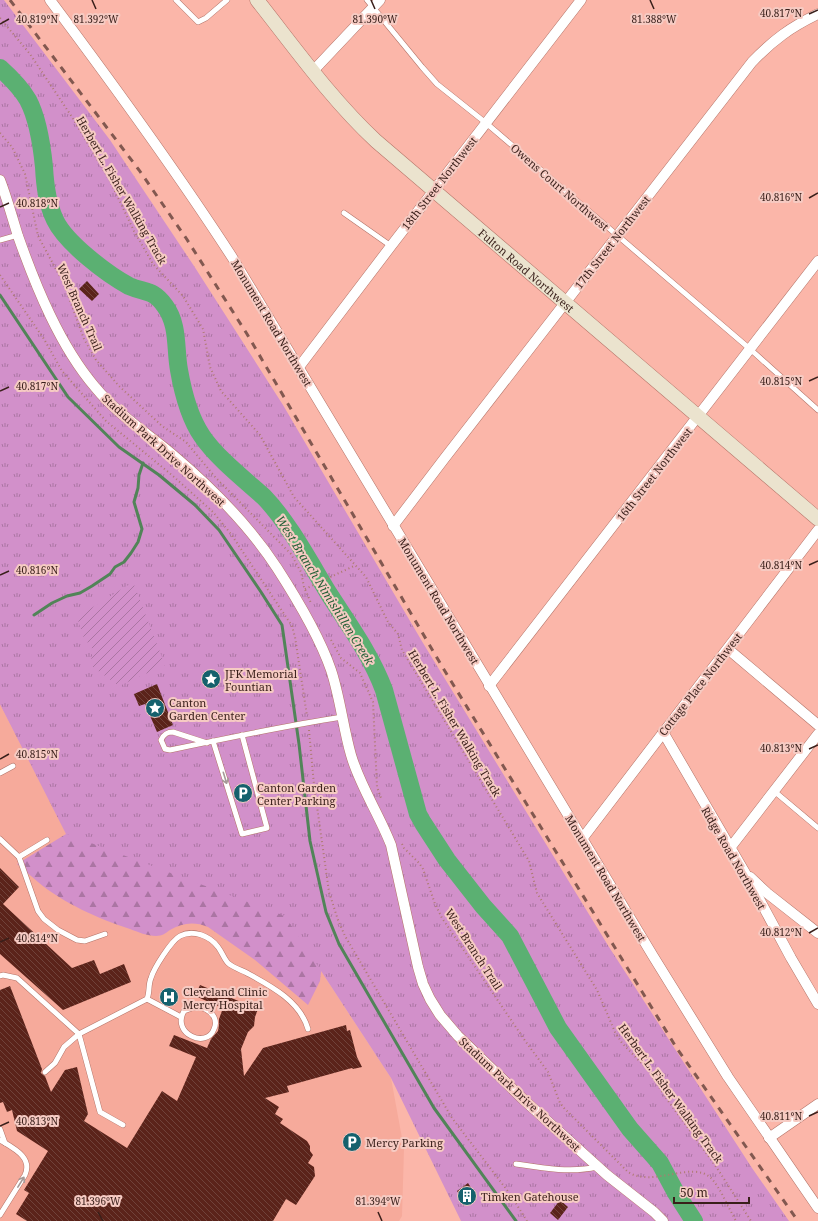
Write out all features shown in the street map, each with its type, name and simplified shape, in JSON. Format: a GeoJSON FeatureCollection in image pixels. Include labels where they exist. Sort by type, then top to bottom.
{"type":"FeatureCollection","features":[{"type":"Feature","properties":{"kind":"main road","name":"Fulton Road Northwest"},"geometry":{"type":"LineString","coordinates":[[257,0],[344,110],[360,126],[818,519]]}},
{"type":"Feature","properties":{"kind":"street","name":"Monument Road Northwest"},"geometry":{"type":"LineString","coordinates":[[50,0],[108,78],[203,212],[232,257],[489,686],[712,1051],[769,1138],[818,1208]]}},
{"type":"Feature","properties":{"kind":"street","name":"18th Street Northwest"},"geometry":{"type":"LineString","coordinates":[[299,367],[581,0]]}},
{"type":"Feature","properties":{"kind":"street"},"geometry":{"type":"LineString","coordinates":[[313,71],[374,2]]}},
{"type":"Feature","properties":{"kind":"street","name":"17th Street Northwest"},"geometry":{"type":"LineString","coordinates":[[393,526],[444,458],[752,62],[782,34],[799,23],[818,14]]}},
{"type":"Feature","properties":{"kind":"street","name":"Stadium Park Drive Northwest"},"geometry":{"type":"LineString","coordinates":[[0,180],[35,281],[49,312],[66,344],[94,386],[121,413],[172,455],[223,502],[259,544],[277,568],[311,626],[325,655],[331,672],[351,754],[358,775],[391,845],[418,967],[423,984],[440,1015],[458,1036],[524,1100],[598,1167],[663,1221]]}},
{"type":"Feature","properties":{"kind":"street","name":"16th Street Northwest"},"geometry":{"type":"LineString","coordinates":[[489,686],[818,261]]}},
{"type":"Feature","properties":{"kind":"street","name":"Cottage Place Northwest"},"geometry":{"type":"LineString","coordinates":[[582,839],[818,530]]}},
{"type":"Feature","properties":{"kind":"street"},"geometry":{"type":"LineString","coordinates":[[728,648],[818,725]]}},
{"type":"Feature","properties":{"kind":"street","name":"Ridge Road Northwest"},"geometry":{"type":"LineString","coordinates":[[663,732],[744,871],[791,958],[818,1004]]}},
{"type":"Feature","properties":{"kind":"street"},"geometry":{"type":"LineString","coordinates":[[730,848],[818,734]]}},
{"type":"Feature","properties":{"kind":"street"},"geometry":{"type":"LineString","coordinates":[[744,871],[767,893],[818,933]]}},
{"type":"Feature","properties":{"kind":"street"},"geometry":{"type":"LineString","coordinates":[[769,1138],[818,1104]]}},
{"type":"Feature","properties":{"kind":"lane"},"geometry":{"type":"LineString","coordinates":[[176,0],[198,22],[206,18],[227,0]]}},
{"type":"Feature","properties":{"kind":"lane","name":"Owens Court Northwest"},"geometry":{"type":"LineString","coordinates":[[374,2],[422,67],[438,84],[486,123],[750,348],[818,410]]}},
{"type":"Feature","properties":{"kind":"lane"},"geometry":{"type":"LineString","coordinates":[[344,213],[391,246]]}},
{"type":"Feature","properties":{"kind":"lane"},"geometry":{"type":"LineString","coordinates":[[0,240],[18,235]]}},
{"type":"Feature","properties":{"kind":"lane"},"geometry":{"type":"LineString","coordinates":[[207,742],[173,732],[168,732],[161,740],[165,749],[170,750],[286,726],[342,717]]}},
{"type":"Feature","properties":{"kind":"lane"},"geometry":{"type":"LineString","coordinates":[[213,741],[242,834],[267,828],[242,735]]}},
{"type":"Feature","properties":{"kind":"lane"},"geometry":{"type":"LineString","coordinates":[[0,773],[13,766]]}},
{"type":"Feature","properties":{"kind":"lane"},"geometry":{"type":"LineString","coordinates":[[774,791],[818,828]]}},
{"type":"Feature","properties":{"kind":"lane"},"geometry":{"type":"LineString","coordinates":[[0,839],[19,857],[37,909],[44,919],[58,930],[77,940],[85,941],[105,934]]}},
{"type":"Feature","properties":{"kind":"lane"},"geometry":{"type":"LineString","coordinates":[[19,857],[47,840]]}},
{"type":"Feature","properties":{"kind":"lane"},"geometry":{"type":"LineString","coordinates":[[45,1072],[55,1063],[64,1047],[79,1034],[147,999],[151,976],[169,947],[180,936],[189,934],[197,934],[211,940],[228,963],[284,996],[303,1016],[308,1029]]}},
{"type":"Feature","properties":{"kind":"lane"},"geometry":{"type":"LineString","coordinates":[[0,976],[3,975],[17,978],[79,1034],[100,1112],[123,1125]]}},
{"type":"Feature","properties":{"kind":"lane"},"geometry":{"type":"LineString","coordinates":[[147,999],[181,1017]]}},
{"type":"Feature","properties":{"kind":"lane"},"geometry":{"type":"LineString","coordinates":[[195,1007],[204,1009],[210,1012],[214,1018],[215,1024],[213,1031],[206,1038],[199,1038],[187,1034],[180,1022],[181,1017],[184,1011],[189,1008],[195,1007]]}},
{"type":"Feature","properties":{"kind":"lane"},"geometry":{"type":"LineString","coordinates":[[0,1130],[2,1142],[18,1152],[24,1158],[28,1168],[0,1215]]}},
{"type":"Feature","properties":{"kind":"lane"},"geometry":{"type":"LineString","coordinates":[[516,1164],[550,1169],[589,1169],[598,1167]]}},
{"type":"Feature","properties":{"kind":"path","name":"Herbert L. Fisher Walking Track"},"geometry":{"type":"LineString","coordinates":[[0,18],[30,54],[72,117],[110,181],[134,231],[153,264],[183,296],[203,329],[210,367],[221,391],[260,435],[294,497],[366,577],[388,622],[398,634],[402,650],[529,861],[536,893],[597,990],[615,1032],[622,1043],[648,1070],[666,1098],[717,1168],[751,1221]]}},
{"type":"Feature","properties":{"kind":"path","name":"West Branch Trail"},"geometry":{"type":"LineString","coordinates":[[0,132],[12,147],[25,174],[38,236],[64,284],[84,339],[96,360],[119,386],[162,426],[186,442],[216,478],[291,554],[302,572],[305,589],[312,604]]}},
{"type":"Feature","properties":{"kind":"path"},"geometry":{"type":"LineString","coordinates":[[305,589],[355,565]]}},
{"type":"Feature","properties":{"kind":"path"},"geometry":{"type":"LineString","coordinates":[[330,638],[341,658],[360,673],[373,702],[377,787],[383,804]]}},
{"type":"Feature","properties":{"kind":"path","name":"West Branch Trail"},"geometry":{"type":"LineString","coordinates":[[401,842],[404,848],[423,869],[435,904],[442,918],[548,1072],[560,1103],[628,1172],[639,1178],[693,1172],[704,1173],[711,1178],[736,1221]]}},
{"type":"Feature","properties":{"kind":"shaded area","name":"Cleveland Clinic Mercy Hospital"},"geometry":{"type":"Polygon","coordinates":[[[0,704],[67,834],[285,916],[391,1078],[404,1149],[402,1216],[399,1221],[0,1221],[0,704]]]}},
{"type":"Feature","properties":{"kind":"green space"},"geometry":{"type":"Polygon","coordinates":[[[0,0],[4,0],[110,140],[194,266],[283,405],[423,643],[609,947],[752,1168],[789,1221],[461,1221],[391,1078],[285,916],[67,834],[0,704],[0,0]]]}},
{"type":"Feature","properties":{"kind":"green space"},"geometry":{"type":"Polygon","coordinates":[[[0,280],[226,852],[323,954],[320,981],[308,1005],[255,960],[208,927],[193,923],[184,924],[164,934],[156,936],[143,934],[82,910],[48,890],[17,864],[66,834],[0,704],[0,280]]]}},
{"type":"Feature","properties":{"kind":"green space"},"geometry":{"type":"Polygon","coordinates":[[[133,582],[165,665],[119,686],[90,665],[93,650],[83,636],[77,617],[133,582]]]}},
{"type":"Feature","properties":{"kind":"building"},"geometry":{"type":"Polygon","coordinates":[[[87,281],[99,294],[92,301],[79,289],[87,281]]]}},
{"type":"Feature","properties":{"kind":"building"},"geometry":{"type":"Polygon","coordinates":[[[157,684],[173,725],[157,732],[145,704],[139,706],[134,694],[157,684]]]}},
{"type":"Feature","properties":{"kind":"building"},"geometry":{"type":"Polygon","coordinates":[[[0,868],[19,887],[3,904],[72,968],[94,960],[100,974],[124,964],[131,982],[63,1010],[0,954],[0,868]]]}},
{"type":"Feature","properties":{"kind":"building","name":"Cleveland Clinic Mercy Hospital"},"geometry":{"type":"Polygon","coordinates":[[[200,985],[258,1009],[254,1026],[248,1032],[241,1049],[244,1076],[263,1048],[346,1025],[347,1031],[350,1030],[357,1057],[362,1067],[352,1068],[287,1086],[289,1092],[265,1098],[279,1107],[275,1114],[283,1119],[280,1123],[307,1141],[313,1155],[308,1163],[314,1167],[315,1176],[296,1205],[286,1199],[273,1221],[27,1221],[16,1214],[29,1193],[24,1190],[48,1151],[17,1131],[12,1110],[7,1112],[3,1102],[0,1103],[0,990],[10,986],[42,1069],[41,1073],[45,1076],[51,1092],[65,1070],[77,1067],[88,1114],[84,1121],[127,1148],[162,1091],[177,1101],[196,1057],[169,1046],[174,1035],[207,1048],[211,1039],[218,1031],[219,1019],[223,1008],[195,996],[200,985]]]}},
{"type":"Feature","properties":{"kind":"building","name":"Timken Gatehouse"},"geometry":{"type":"Polygon","coordinates":[[[468,1183],[475,1194],[464,1201],[457,1191],[468,1183]]]}},
{"type":"Feature","properties":{"kind":"building"},"geometry":{"type":"Polygon","coordinates":[[[560,1200],[568,1207],[558,1220],[550,1213],[560,1200]]]}},
{"type":"Feature","properties":{"kind":"waterway","name":"West Branch Nimishillen Creek"},"geometry":{"type":"LineString","coordinates":[[0,68],[19,87],[31,107],[40,141],[50,207],[60,229],[77,248],[99,266],[129,286],[153,294],[165,306],[173,321],[175,329],[181,379],[193,421],[197,429],[215,452],[264,497],[282,519],[366,652],[384,690],[418,814],[423,823],[447,860],[483,906],[510,936],[558,1028],[630,1129],[660,1163],[676,1193],[694,1221]]}},
{"type":"Feature","properties":{"kind":"waterway"},"geometry":{"type":"LineString","coordinates":[[0,295],[68,397],[119,447],[159,475],[195,505],[219,530],[282,625],[299,744],[310,841],[326,912],[339,944],[434,1108],[516,1221]]}},
{"type":"Feature","properties":{"kind":"waterway"},"geometry":{"type":"LineString","coordinates":[[34,615],[52,603],[67,596],[80,593],[92,586],[110,574],[115,567],[124,562],[131,553],[138,542],[142,529],[134,502],[143,463]]}},
{"type":"Feature","properties":{"kind":"railway"},"geometry":{"type":"LineString","coordinates":[[10,0],[139,170],[186,238],[247,334],[443,668],[676,1047],[798,1221]]}},
{"type":"Feature","properties":{"kind":"place","name":"JFK Memorial Fountian"},"geometry":{"type":"Point","coordinates":[211,679]}},
{"type":"Feature","properties":{"kind":"place","name":"Canton Garden Center"},"geometry":{"type":"Point","coordinates":[155,708]}},
{"type":"Feature","properties":{"kind":"place","name":"Canton Garden Center Parking"},"geometry":{"type":"Point","coordinates":[243,793]}},
{"type":"Feature","properties":{"kind":"place","name":"Cleveland Clinic Mercy Hospital"},"geometry":{"type":"Point","coordinates":[169,997]}},
{"type":"Feature","properties":{"kind":"place","name":"Mercy Parking"},"geometry":{"type":"Point","coordinates":[352,1142]}},
{"type":"Feature","properties":{"kind":"place","name":"Timken Gatehouse"},"geometry":{"type":"Point","coordinates":[467,1196]}}]}
